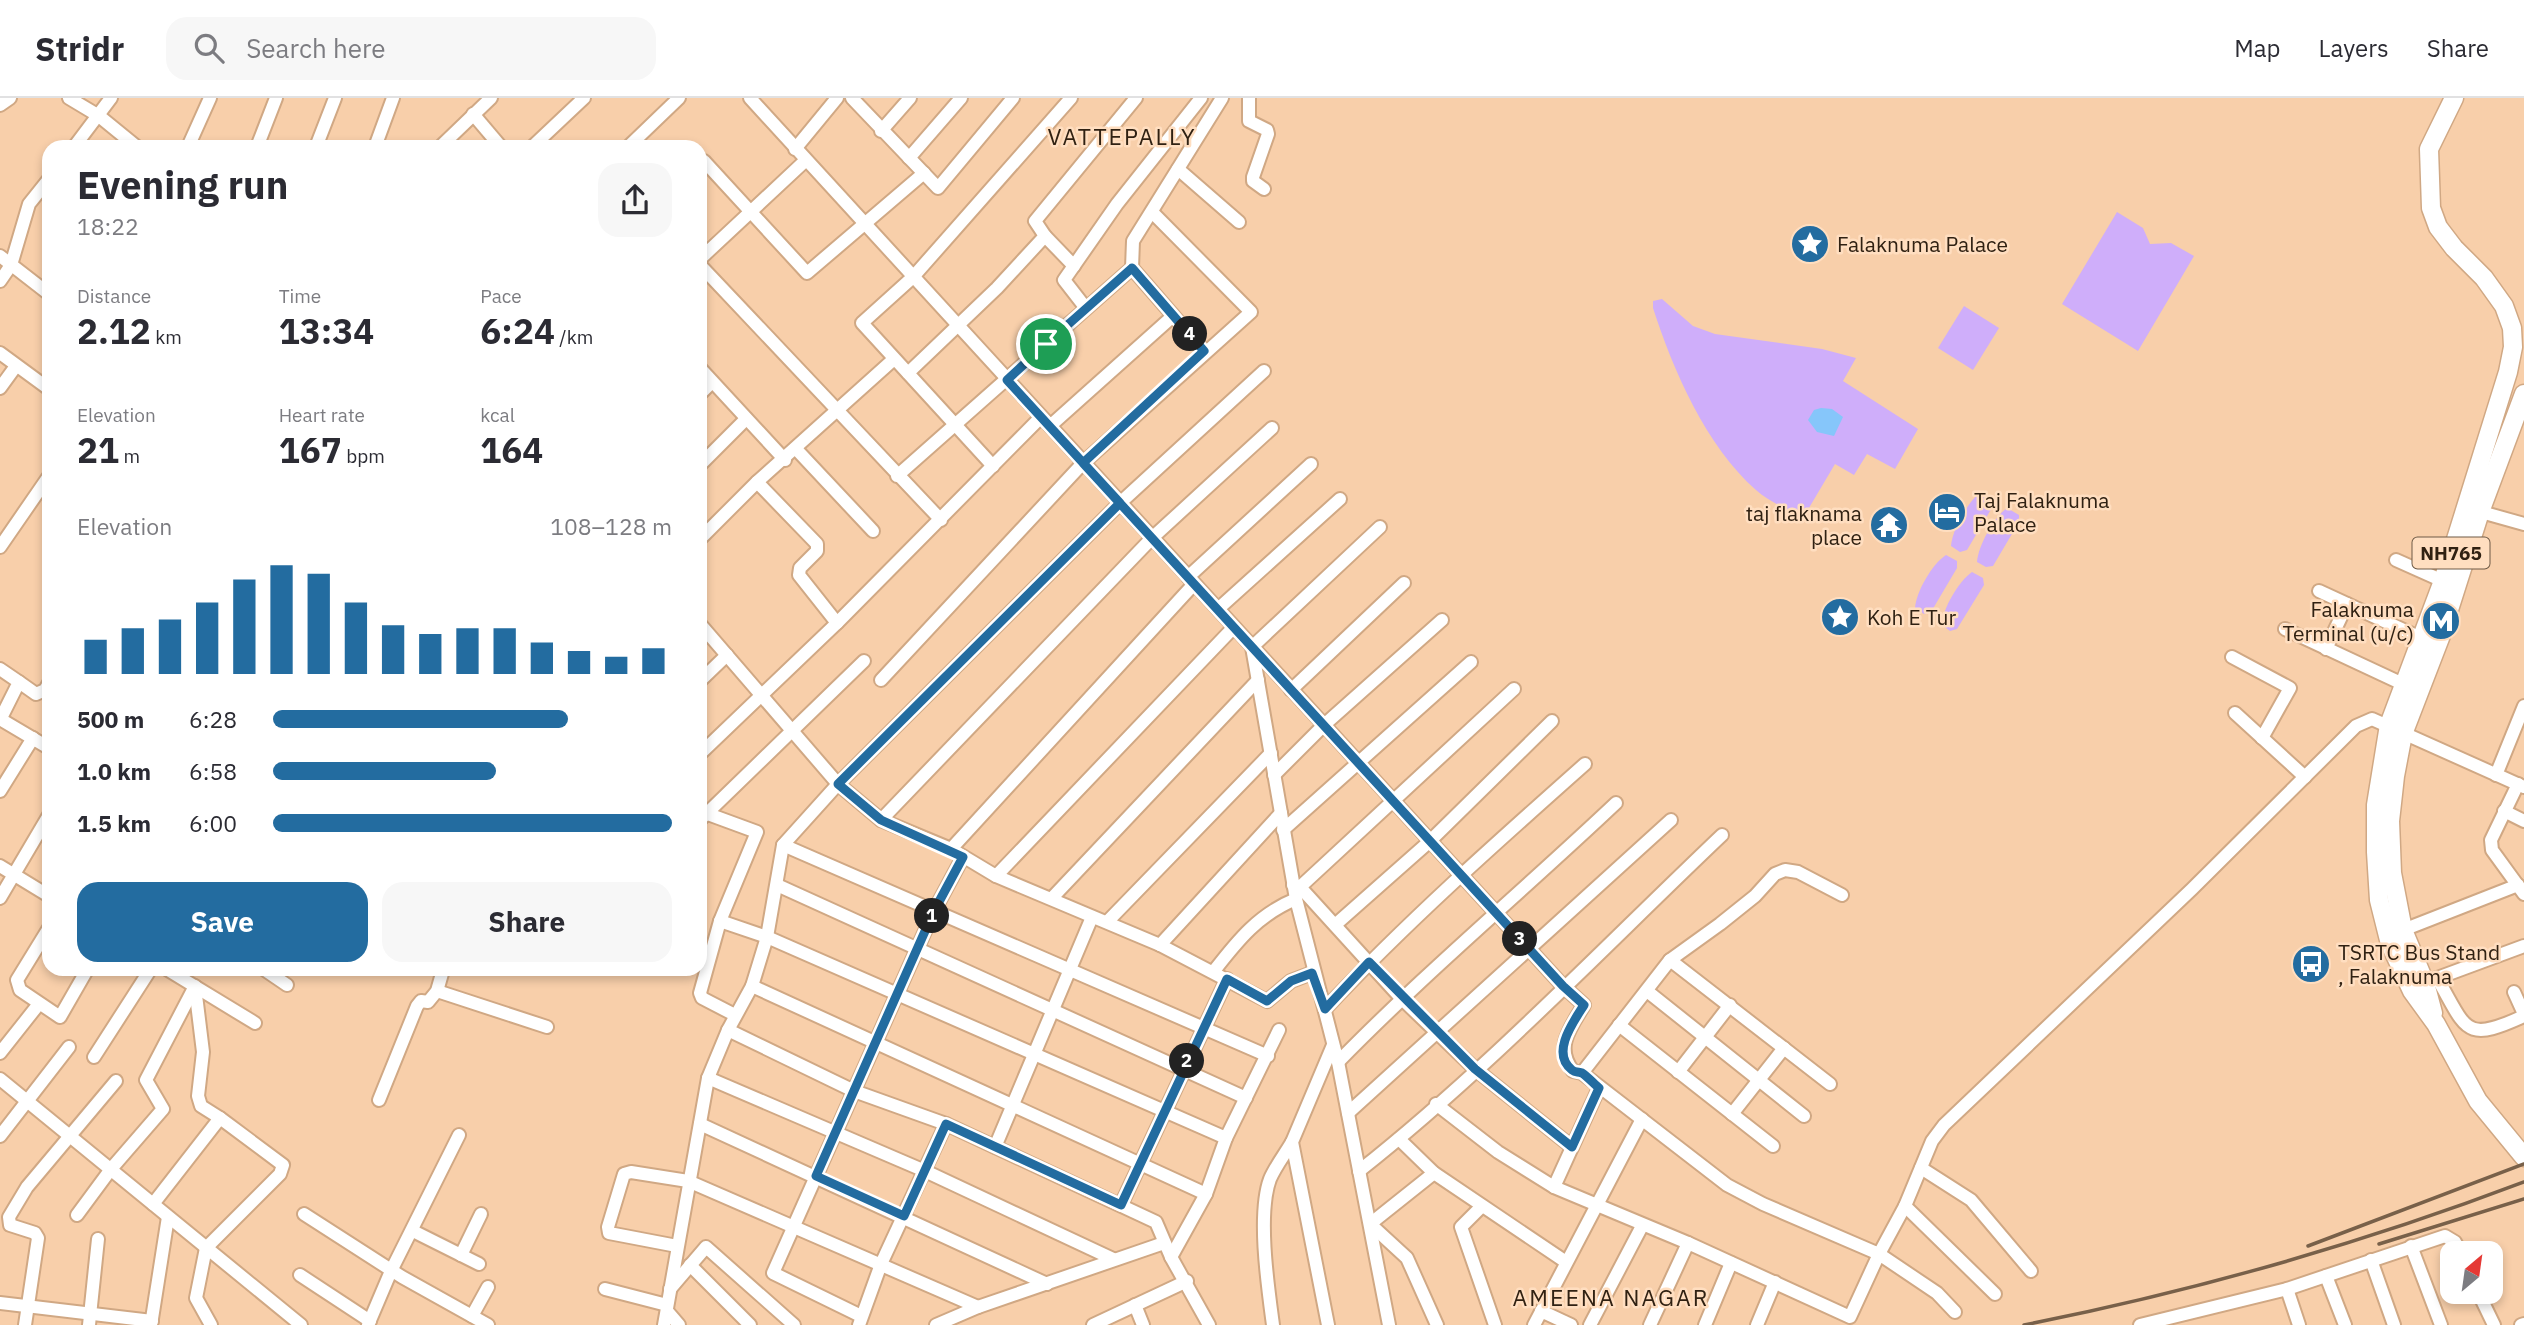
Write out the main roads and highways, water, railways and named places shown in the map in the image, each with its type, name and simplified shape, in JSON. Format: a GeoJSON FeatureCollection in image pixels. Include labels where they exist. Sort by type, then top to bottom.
{"type":"FeatureCollection","features":[{"type":"Feature","properties":{"kind":"highway","name":"NH765"},"geometry":{"type":"LineString","coordinates":[[2396,730],[2440,638],[2513,347],[2512,327],[2504,306],[2484,278],[2454,248],[2438,227],[2431,208],[2429,149],[2454,98]]}},
{"type":"Feature","properties":{"kind":"highway","name":"NH765"},"geometry":{"type":"LineString","coordinates":[[2524,394],[2443,581],[2405,685],[2396,730],[2395,776],[2379,901],[2390,944],[2413,991],[2436,1024],[2478,1101],[2524,1157]]}},
{"type":"Feature","properties":{"kind":"highway","name":"NH765"},"geometry":{"type":"LineString","coordinates":[[2384,851],[2403,930],[2431,980],[2436,1024]]}},
{"type":"Feature","properties":{"kind":"water"},"geometry":{"type":"Polygon","coordinates":[[[1832,409],[1843,417],[1834,436],[1817,432],[1808,420],[1814,410],[1832,409]]]}},
{"type":"Feature","properties":{"kind":"railway"},"geometry":{"type":"LineString","coordinates":[[2308,1246],[2524,1164]]}},
{"type":"Feature","properties":{"kind":"railway"},"geometry":{"type":"LineString","coordinates":[[2024,1325],[2151,1297],[2277,1264],[2401,1226],[2524,1182]]}},
{"type":"Feature","properties":{"kind":"railway"},"geometry":{"type":"LineString","coordinates":[[2379,1244],[2524,1199]]}},
{"type":"Feature","properties":{"kind":"place","name":"Falaknuma Palace"},"geometry":{"type":"Point","coordinates":[1810,244]}},
{"type":"Feature","properties":{"kind":"place","name":"Taj Falaknuma Palace"},"geometry":{"type":"Point","coordinates":[1947,512]}},
{"type":"Feature","properties":{"kind":"place","name":"taj flaknama place"},"geometry":{"type":"Point","coordinates":[1889,525]}},
{"type":"Feature","properties":{"kind":"place","name":"Koh E Tur"},"geometry":{"type":"Point","coordinates":[1840,617]}},
{"type":"Feature","properties":{"kind":"place","name":"Falaknuma Terminal (u/c)"},"geometry":{"type":"Point","coordinates":[2441,621]}},
{"type":"Feature","properties":{"kind":"place","name":"TSRTC Bus Stand , Falaknuma"},"geometry":{"type":"Point","coordinates":[2311,964]}},
{"type":"Feature","properties":{"kind":"district","name":"VATTEPALLY"},"geometry":{"type":"Point","coordinates":[1122,136]}},
{"type":"Feature","properties":{"kind":"district","name":"AMEENA NAGAR"},"geometry":{"type":"Point","coordinates":[1611,1297]}}]}
